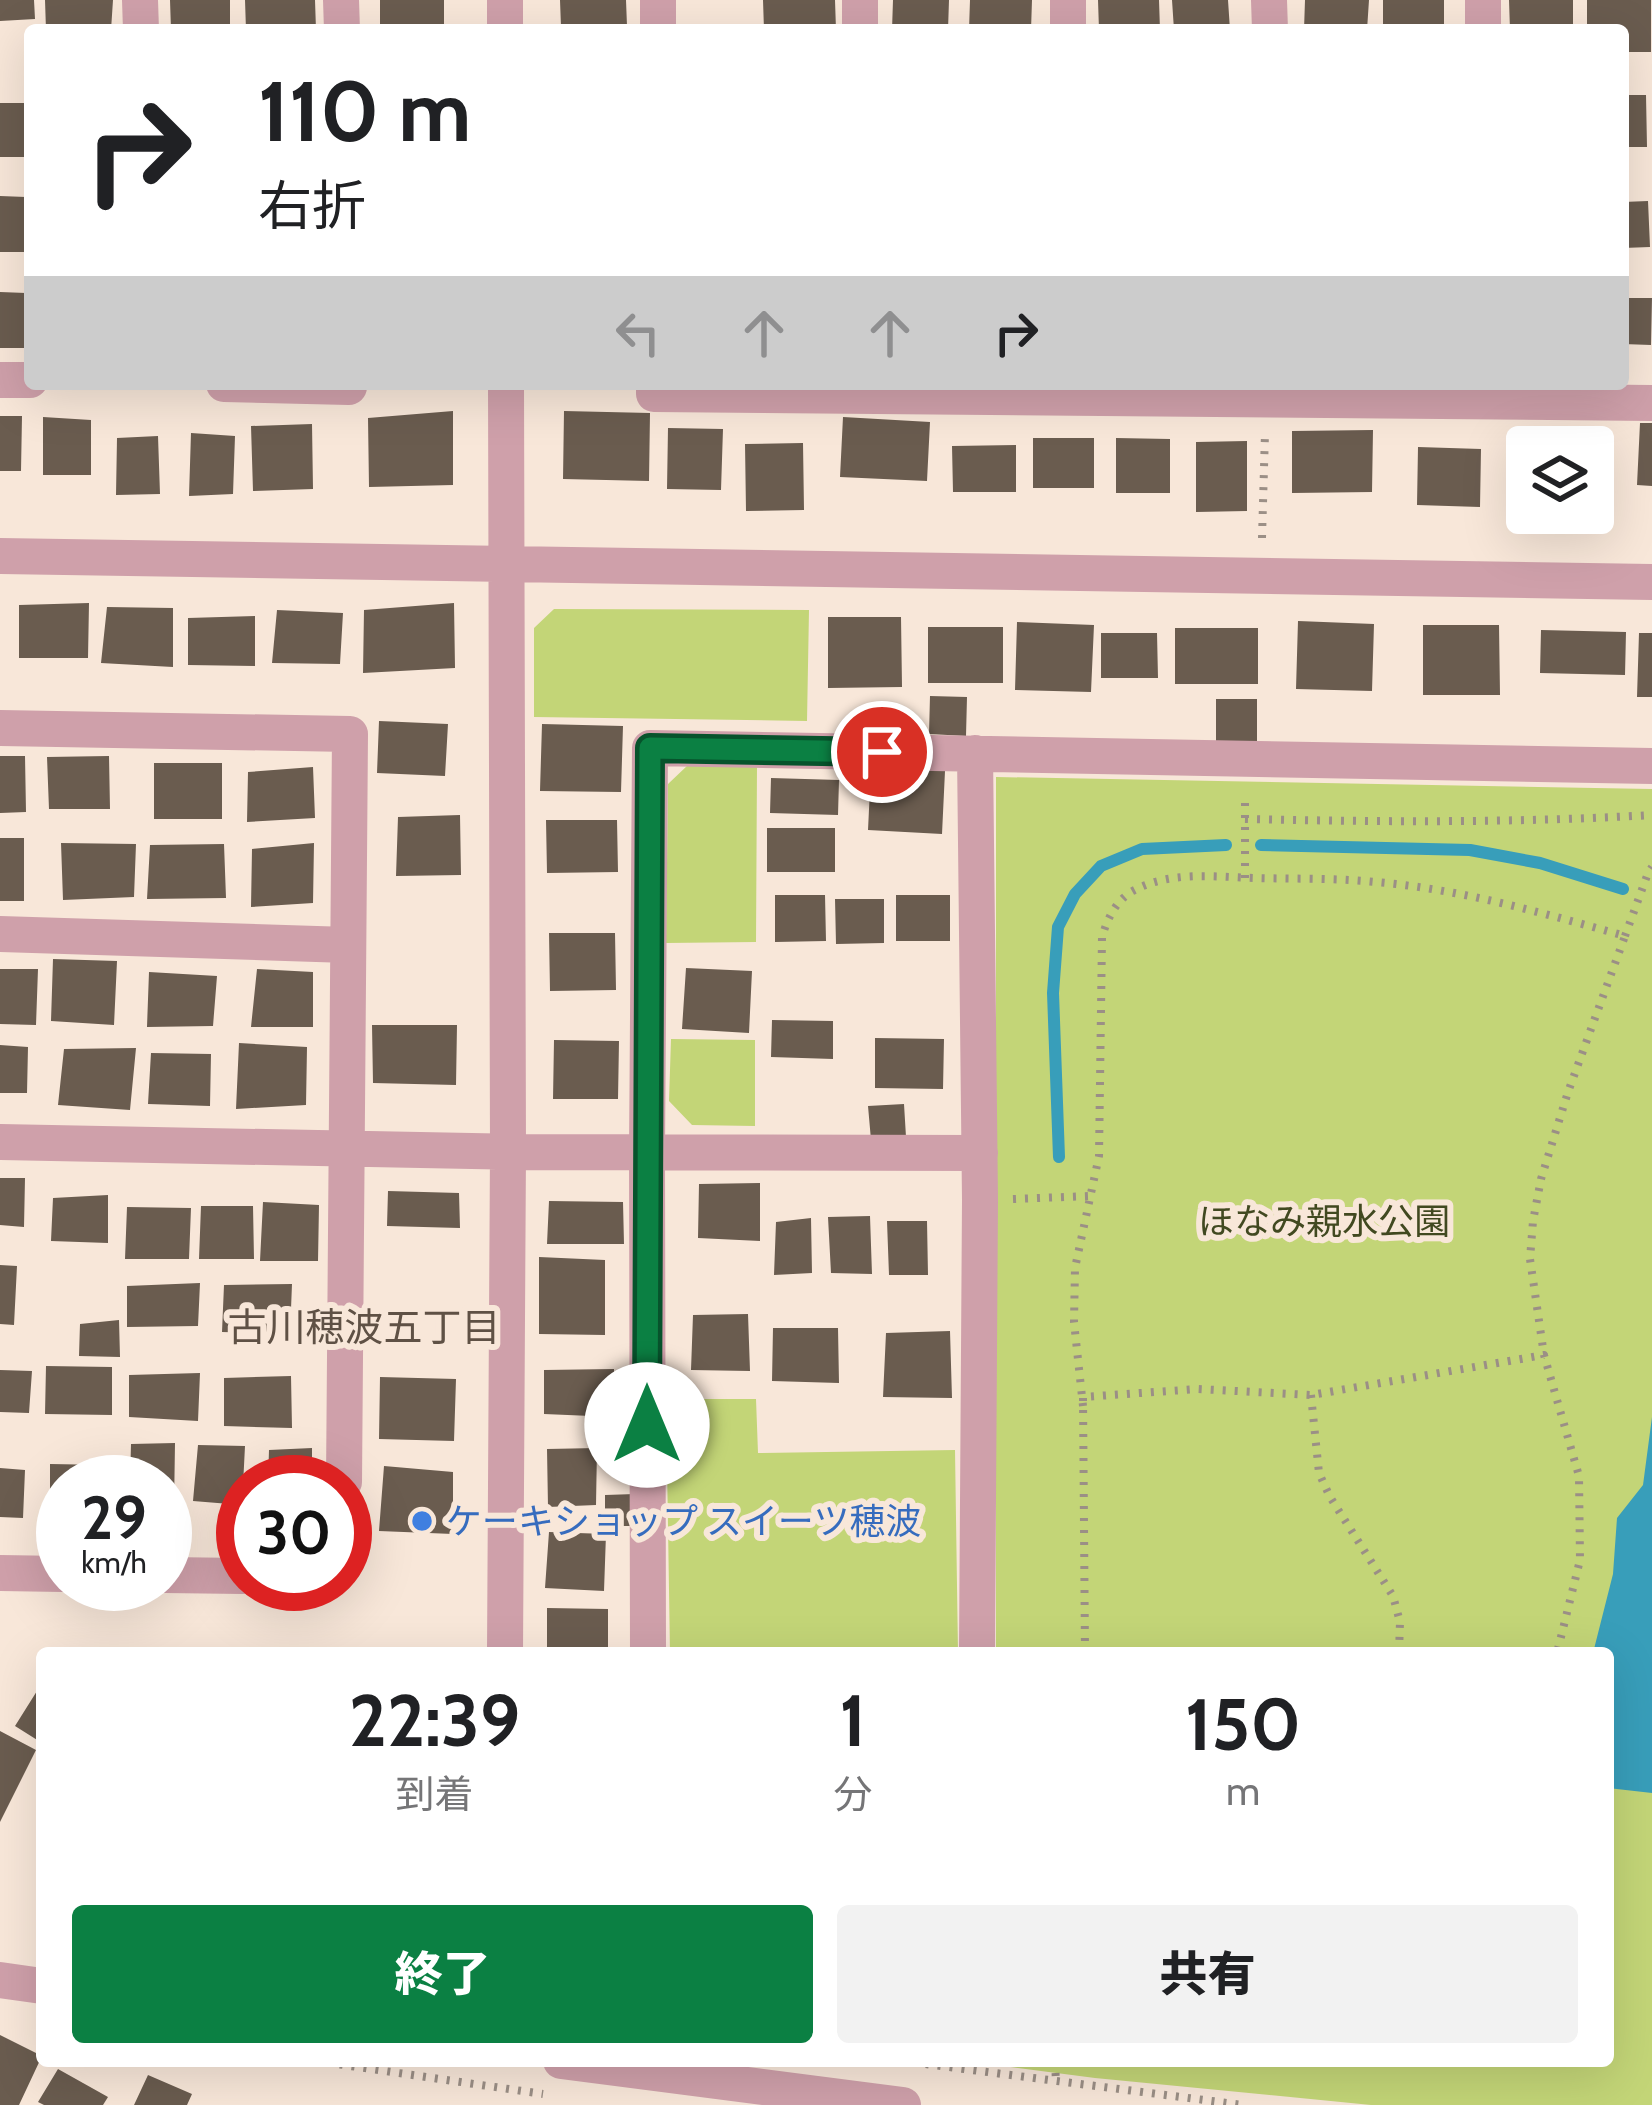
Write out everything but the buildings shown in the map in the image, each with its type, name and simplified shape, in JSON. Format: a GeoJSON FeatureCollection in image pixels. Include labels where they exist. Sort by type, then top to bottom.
{"type":"FeatureCollection","features":[{"type":"Feature","properties":{"kind":"street"},"geometry":{"type":"LineString","coordinates":[[505,1647],[506,390]]}},
{"type":"Feature","properties":{"kind":"street"},"geometry":{"type":"LineString","coordinates":[[654,390],[654,394],[862,390],[1488,393],[1652,403]]}},
{"type":"Feature","properties":{"kind":"street"},"geometry":{"type":"LineString","coordinates":[[0,556],[1652,582]]}},
{"type":"Feature","properties":{"kind":"street"},"geometry":{"type":"LineString","coordinates":[[0,728],[350,734],[344,1455]]}},
{"type":"Feature","properties":{"kind":"street"},"geometry":{"type":"LineString","coordinates":[[648,1647],[650,748],[1652,766]]}},
{"type":"Feature","properties":{"kind":"street"},"geometry":{"type":"LineString","coordinates":[[975,753],[980,1153],[977,1647]]}},
{"type":"Feature","properties":{"kind":"street"},"geometry":{"type":"LineString","coordinates":[[0,934],[348,945]]}},
{"type":"Feature","properties":{"kind":"street"},"geometry":{"type":"LineString","coordinates":[[0,1142],[980,1153]]}},
{"type":"Feature","properties":{"kind":"street"},"geometry":{"type":"LineString","coordinates":[[0,1574],[36,1574]]}},
{"type":"Feature","properties":{"kind":"street"},"geometry":{"type":"LineString","coordinates":[[0,1980],[36,1985]]}},
{"type":"Feature","properties":{"kind":"street"},"geometry":{"type":"LineString","coordinates":[[556,2078],[903,2105]]}},
{"type":"Feature","properties":{"kind":"path"},"geometry":{"type":"LineString","coordinates":[[1262,540],[1271,394]]}},
{"type":"Feature","properties":{"kind":"path"},"geometry":{"type":"LineString","coordinates":[[1245,760],[1245,878]]}},
{"type":"Feature","properties":{"kind":"path"},"geometry":{"type":"LineString","coordinates":[[1245,819],[1551,821],[1652,814]]}},
{"type":"Feature","properties":{"kind":"path"},"geometry":{"type":"LineString","coordinates":[[1558,1647],[1580,1560],[1579,1476],[1544,1354],[1530,1259],[1533,1221],[1568,1092],[1652,867]]}},
{"type":"Feature","properties":{"kind":"path"},"geometry":{"type":"LineString","coordinates":[[1083,1406],[1074,1322],[1075,1268],[1100,1156],[1102,937],[1108,918],[1125,895],[1153,881],[1186,876],[1376,882],[1531,909],[1625,935]]}},
{"type":"Feature","properties":{"kind":"path"},"geometry":{"type":"LineString","coordinates":[[980,1200],[1090,1196]]}},
{"type":"Feature","properties":{"kind":"path"},"geometry":{"type":"LineString","coordinates":[[1085,1647],[1083,1396],[1198,1389],[1311,1396],[1544,1354]]}},
{"type":"Feature","properties":{"kind":"path"},"geometry":{"type":"LineString","coordinates":[[1311,1396],[1319,1473],[1393,1595],[1400,1622],[1399,1647]]}},
{"type":"Feature","properties":{"kind":"path"},"geometry":{"type":"LineString","coordinates":[[401,2067],[556,2078]]}},
{"type":"Feature","properties":{"kind":"path"},"geometry":{"type":"LineString","coordinates":[[944,2067],[1243,2105]]}},
{"type":"Feature","properties":{"kind":"path"},"geometry":{"type":"LineString","coordinates":[[1055,2067],[1056,2083]]}},
{"type":"Feature","properties":{"kind":"green space"},"geometry":{"type":"Polygon","coordinates":[[[554,609],[809,610],[807,721],[534,717],[534,628],[554,609]]]}},
{"type":"Feature","properties":{"kind":"green space"},"geometry":{"type":"Polygon","coordinates":[[[688,765],[757,766],[756,942],[666,943],[668,784],[688,765]]]}},
{"type":"Feature","properties":{"kind":"green space","name":"ほなみ親水公園"},"geometry":{"type":"Polygon","coordinates":[[[996,777],[1652,789],[1652,2105],[1371,2105],[1011,2067],[1614,2067],[1614,1647],[996,1647],[996,777]]]}},
{"type":"Feature","properties":{"kind":"green space"},"geometry":{"type":"Polygon","coordinates":[[[671,1039],[755,1040],[755,1126],[692,1125],[669,1101],[671,1039]]]}},
{"type":"Feature","properties":{"kind":"green space"},"geometry":{"type":"Polygon","coordinates":[[[666,1399],[756,1399],[758,1453],[955,1450],[958,1647],[670,1647],[666,1399]]]}},
{"type":"Feature","properties":{"kind":"water"},"geometry":{"type":"Polygon","coordinates":[[[1652,1417],[1652,1793],[1614,1789],[1614,1647],[1595,1647],[1613,1574],[1617,1518],[1643,1485],[1652,1417]]]}},
{"type":"Feature","properties":{"kind":"waterway"},"geometry":{"type":"LineString","coordinates":[[1059,1157],[1053,993],[1058,927],[1075,894],[1101,866],[1142,849],[1226,845]]}},
{"type":"Feature","properties":{"kind":"waterway"},"geometry":{"type":"LineString","coordinates":[[1261,845],[1470,850],[1540,863],[1623,889]]}},
{"type":"Feature","properties":{"kind":"place","name":"ケーキショップ スイーツ穂波"},"geometry":{"type":"Point","coordinates":[422,1521]}},
{"type":"Feature","properties":{"kind":"district","name":"古川穂波五丁目"},"geometry":{"type":"Point","coordinates":[364,1327]}},
{"type":"Feature","properties":{"kind":"route"},"geometry":{"type":"LineString","coordinates":[[647,1425],[650,748],[882,752]]}}]}
